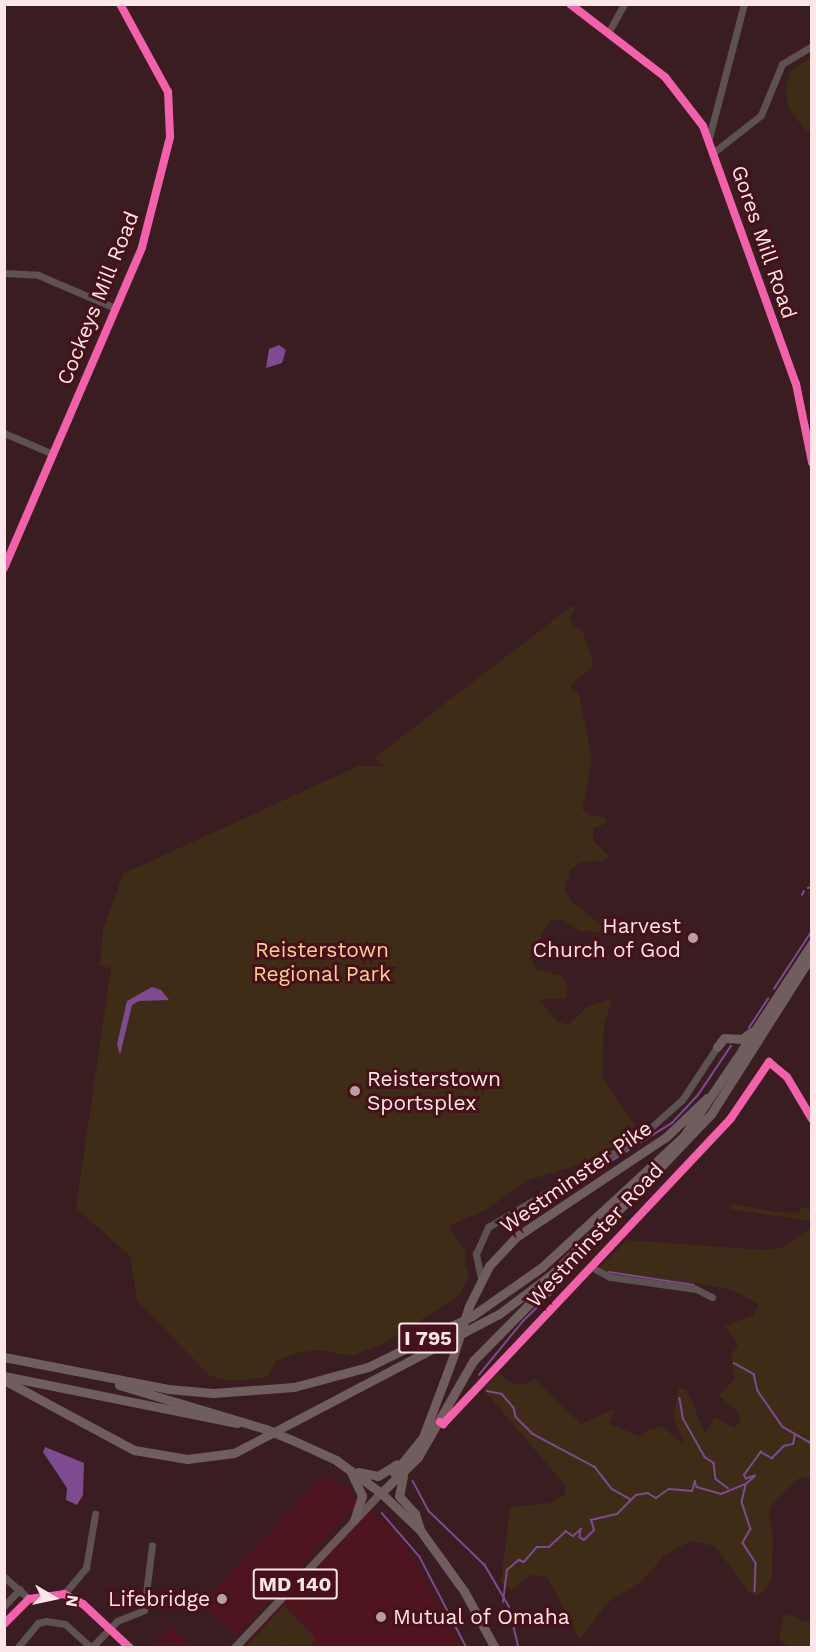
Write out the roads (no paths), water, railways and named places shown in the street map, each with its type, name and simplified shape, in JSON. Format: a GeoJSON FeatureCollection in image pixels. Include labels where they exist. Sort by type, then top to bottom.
{"type":"FeatureCollection","features":[{"type":"Feature","properties":{"kind":"highway","name":"Westminster Pike"},"geometry":{"type":"LineString","coordinates":[[414,1455],[442,1392],[481,1278],[516,1237],[678,1127],[710,1095],[812,944]]}},
{"type":"Feature","properties":{"kind":"highway","name":"Westminster Pike"},"geometry":{"type":"LineString","coordinates":[[381,1493],[441,1423],[460,1382],[483,1350],[706,1122],[812,955]]}},
{"type":"Feature","properties":{"kind":"highway"},"geometry":{"type":"LineString","coordinates":[[717,1047],[727,1037],[742,1040],[757,1027]]}},
{"type":"Feature","properties":{"kind":"highway","name":"I 795"},"geometry":{"type":"LineString","coordinates":[[4,1357],[168,1389],[213,1393],[294,1387],[369,1367],[472,1316],[542,1267],[683,1137],[745,1046]]}},
{"type":"Feature","properties":{"kind":"highway","name":"I 795"},"geometry":{"type":"LineString","coordinates":[[4,1380],[135,1450],[187,1459],[234,1453],[499,1314],[552,1274],[632,1197]]}},
{"type":"Feature","properties":{"kind":"highway"},"geometry":{"type":"LineString","coordinates":[[441,1423],[442,1392],[460,1382],[454,1373],[455,1356]]}},
{"type":"Feature","properties":{"kind":"highway"},"geometry":{"type":"LineString","coordinates":[[4,1357],[182,1401],[290,1438],[350,1470],[381,1493],[420,1530],[468,1597],[495,1647]]}},
{"type":"Feature","properties":{"kind":"highway"},"geometry":{"type":"LineString","coordinates":[[4,1376],[266,1429]]}},
{"type":"Feature","properties":{"kind":"highway"},"geometry":{"type":"LineString","coordinates":[[350,1470],[382,1475],[414,1455]]}},
{"type":"Feature","properties":{"kind":"highway"},"geometry":{"type":"LineString","coordinates":[[414,1455],[398,1488],[403,1501],[415,1514],[420,1530]]}},
{"type":"Feature","properties":{"kind":"highway"},"geometry":{"type":"LineString","coordinates":[[350,1470],[361,1493],[354,1520]]}},
{"type":"Feature","properties":{"kind":"main road","name":"Westminster Pike"},"geometry":{"type":"LineString","coordinates":[[235,1647],[381,1493]]}},
{"type":"Feature","properties":{"kind":"street","name":"Cockeys Mill Road"},"geometry":{"type":"LineString","coordinates":[[4,568],[150,222],[172,118],[164,84],[120,4]]}},
{"type":"Feature","properties":{"kind":"street","name":"Gores Mill Road"},"geometry":{"type":"LineString","coordinates":[[570,4],[674,86],[709,138],[748,259],[796,384],[812,462]]}},
{"type":"Feature","properties":{"kind":"street"},"geometry":{"type":"LineString","coordinates":[[608,33],[624,4]]}},
{"type":"Feature","properties":{"kind":"street"},"geometry":{"type":"LineString","coordinates":[[709,138],[744,4]]}},
{"type":"Feature","properties":{"kind":"street"},"geometry":{"type":"LineString","coordinates":[[714,152],[761,116],[782,64],[812,46]]}},
{"type":"Feature","properties":{"kind":"street"},"geometry":{"type":"LineString","coordinates":[[4,273],[38,276],[115,308]]}},
{"type":"Feature","properties":{"kind":"street"},"geometry":{"type":"LineString","coordinates":[[4,433],[53,454]]}},
{"type":"Feature","properties":{"kind":"street"},"geometry":{"type":"LineString","coordinates":[[481,1278],[475,1260],[477,1246],[496,1220],[646,1132],[691,1089],[717,1047]]}},
{"type":"Feature","properties":{"kind":"street","name":"Westminster Road"},"geometry":{"type":"LineString","coordinates":[[441,1423],[731,1118],[769,1062],[787,1077],[812,1119]]}},
{"type":"Feature","properties":{"kind":"street"},"geometry":{"type":"LineString","coordinates":[[591,1267],[610,1277],[696,1289],[712,1297]]}},
{"type":"Feature","properties":{"kind":"street"},"geometry":{"type":"LineString","coordinates":[[460,1382],[472,1391]]}},
{"type":"Feature","properties":{"kind":"street"},"geometry":{"type":"LineString","coordinates":[[64,1593],[86,1568],[95,1514]]}},
{"type":"Feature","properties":{"kind":"street"},"geometry":{"type":"LineString","coordinates":[[16,1647],[38,1623],[46,1621],[65,1624],[92,1647],[121,1618],[144,1610],[152,1545]]}},
{"type":"Feature","properties":{"kind":"street"},"geometry":{"type":"LineString","coordinates":[[4,1577],[29,1599]]}},
{"type":"Feature","properties":{"kind":"street"},"geometry":{"type":"LineString","coordinates":[[4,1606],[20,1589]]}},
{"type":"Feature","properties":{"kind":"street"},"geometry":{"type":"LineString","coordinates":[[4,1624],[29,1599],[64,1593],[77,1600],[130,1647]]}},
{"type":"Feature","properties":{"kind":"waterway"},"geometry":{"type":"LineString","coordinates":[[808,888],[812,887]]}},
{"type":"Feature","properties":{"kind":"waterway"},"geometry":{"type":"LineString","coordinates":[[802,895],[804,891]]}},
{"type":"Feature","properties":{"kind":"waterway"},"geometry":{"type":"LineString","coordinates":[[774,989],[812,931]]}},
{"type":"Feature","properties":{"kind":"waterway"},"geometry":{"type":"LineString","coordinates":[[749,1028],[768,999]]}},
{"type":"Feature","properties":{"kind":"waterway"},"geometry":{"type":"LineString","coordinates":[[597,1170],[672,1123],[698,1095],[731,1046]]}},
{"type":"Feature","properties":{"kind":"waterway"},"geometry":{"type":"LineString","coordinates":[[609,1272],[694,1285]]}},
{"type":"Feature","properties":{"kind":"waterway"},"geometry":{"type":"LineString","coordinates":[[479,1375],[523,1321],[553,1292]]}},
{"type":"Feature","properties":{"kind":"waterway"},"geometry":{"type":"LineString","coordinates":[[734,1363],[754,1374],[758,1391],[783,1427],[812,1444]]}},
{"type":"Feature","properties":{"kind":"waterway"},"geometry":{"type":"LineString","coordinates":[[487,1391],[502,1394],[514,1408],[516,1417],[533,1434],[595,1467],[612,1489],[630,1499]]}},
{"type":"Feature","properties":{"kind":"waterway"},"geometry":{"type":"LineString","coordinates":[[680,1398],[683,1418],[705,1457],[714,1463],[716,1479],[728,1488]]}},
{"type":"Feature","properties":{"kind":"waterway"},"geometry":{"type":"LineString","coordinates":[[503,1602],[507,1570],[519,1560],[524,1562],[537,1547],[549,1547],[566,1531],[573,1536],[581,1529],[580,1537],[584,1540],[594,1530],[591,1520],[617,1514],[636,1495],[648,1493],[656,1498],[669,1489],[692,1491],[695,1481],[697,1487],[721,1494],[746,1484],[755,1476],[746,1479],[744,1475],[761,1452],[772,1458],[784,1446],[793,1444],[795,1435]]}},
{"type":"Feature","properties":{"kind":"waterway"},"geometry":{"type":"LineString","coordinates":[[413,1481],[429,1511],[485,1565],[509,1606],[519,1648]]}},
{"type":"Feature","properties":{"kind":"waterway"},"geometry":{"type":"LineString","coordinates":[[746,1485],[742,1502],[751,1529],[743,1543],[756,1563],[755,1591]]}},
{"type":"Feature","properties":{"kind":"waterway"},"geometry":{"type":"LineString","coordinates":[[382,1513],[420,1557],[467,1648]]}},
{"type":"Feature","properties":{"kind":"place","name":"Harvest Church of God"},"geometry":{"type":"Point","coordinates":[693,938]}},
{"type":"Feature","properties":{"kind":"place","name":"Reisterstown Sportsplex"},"geometry":{"type":"Point","coordinates":[355,1091]}},
{"type":"Feature","properties":{"kind":"place","name":"Lifebridge"},"geometry":{"type":"Point","coordinates":[222,1599]}},
{"type":"Feature","properties":{"kind":"place","name":"Mutual of Omaha"},"geometry":{"type":"Point","coordinates":[381,1617]}},
{"type":"Feature","properties":{"kind":"park label","name":"Reisterstown Regional Park"},"geometry":{"type":"Point","coordinates":[322,962]}}]}
